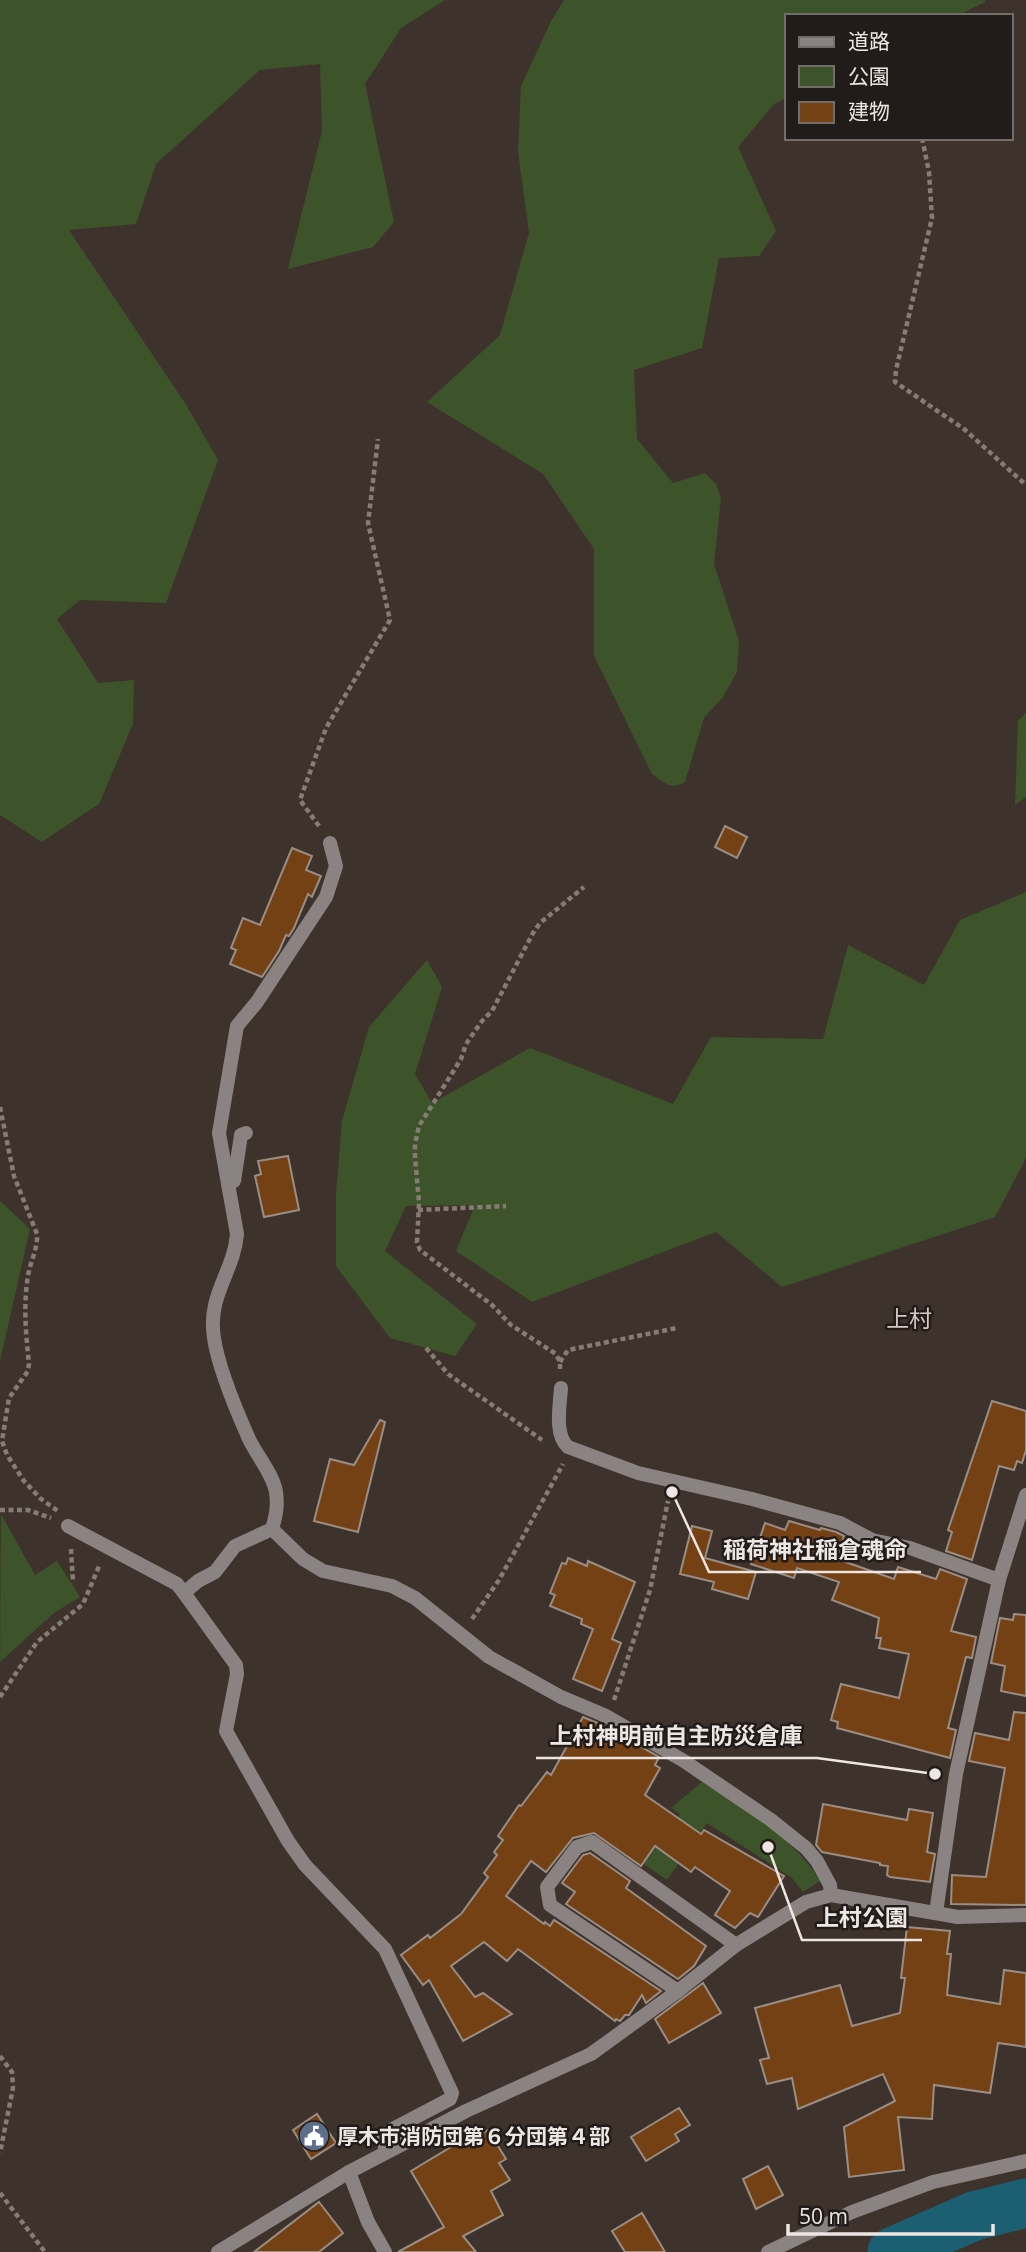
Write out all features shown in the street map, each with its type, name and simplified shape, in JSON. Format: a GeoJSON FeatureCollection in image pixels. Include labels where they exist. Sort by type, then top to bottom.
{"type":"FeatureCollection","features":[{"type":"Feature","properties":{"kind":"street"},"geometry":{"type":"LineString","coordinates":[[184,1593],[215,1572],[235,1546],[272,1529],[277,1511],[276,1489],[250,1441],[232,1396],[214,1338],[214,1301],[236,1248],[237,1234],[219,1133],[237,1027],[257,1002],[326,897],[336,866],[330,843]]}},
{"type":"Feature","properties":{"kind":"street"},"geometry":{"type":"LineString","coordinates":[[228,1184],[234,1181],[241,1135],[246,1133]]}},
{"type":"Feature","properties":{"kind":"street"},"geometry":{"type":"LineString","coordinates":[[561,1388],[562,1442],[593,1457],[638,1472],[840,1522],[872,1540],[910,1548],[999,1580]]}},
{"type":"Feature","properties":{"kind":"street"},"geometry":{"type":"LineString","coordinates":[[936,1913],[956,1774],[999,1580],[1026,1495]]}},
{"type":"Feature","properties":{"kind":"street"},"geometry":{"type":"LineString","coordinates":[[72,1528],[177,1584],[184,1593],[236,1665],[237,1674],[226,1731],[288,1841],[305,1865],[385,1949],[452,2093],[450,2099],[391,2130],[383,2139],[386,2151]]}},
{"type":"Feature","properties":{"kind":"street"},"geometry":{"type":"LineString","coordinates":[[272,1529],[303,1559],[323,1571],[392,1586],[415,1598],[489,1657],[561,1697],[606,1716],[684,1761],[771,1820],[806,1848],[817,1861],[830,1885],[831,1895]]}},
{"type":"Feature","properties":{"kind":"street"},"geometry":{"type":"LineString","coordinates":[[678,1991],[550,1905],[547,1887],[576,1847],[592,1842],[736,1945]]}},
{"type":"Feature","properties":{"kind":"street"},"geometry":{"type":"LineString","coordinates":[[218,2252],[386,2151],[591,2054],[736,1945],[806,1902],[831,1895],[958,1917],[1026,1915]]}},
{"type":"Feature","properties":{"kind":"street"},"geometry":{"type":"LineString","coordinates":[[768,2252],[852,2212],[933,2182],[1026,2161]]}},
{"type":"Feature","properties":{"kind":"street"},"geometry":{"type":"LineString","coordinates":[[349,2172],[368,2222],[385,2252]]}},
{"type":"Feature","properties":{"kind":"path"},"geometry":{"type":"LineString","coordinates":[[922,140],[929,172],[932,218],[895,370],[895,382],[964,429],[1026,485]]}},
{"type":"Feature","properties":{"kind":"path"},"geometry":{"type":"LineString","coordinates":[[330,843],[300,800],[326,728],[390,620],[368,523],[378,439]]}},
{"type":"Feature","properties":{"kind":"path"},"geometry":{"type":"LineString","coordinates":[[561,1388],[560,1362],[556,1354],[511,1325],[492,1305],[420,1250],[417,1242],[415,1144],[419,1126],[461,1059],[467,1044],[492,1011],[533,933],[540,923],[584,887]]}},
{"type":"Feature","properties":{"kind":"path"},"geometry":{"type":"LineString","coordinates":[[0,1107],[14,1176],[37,1234],[28,1275],[24,1315],[28,1371],[9,1398],[2,1441],[6,1455],[24,1481],[41,1499],[67,1518],[72,1528],[69,1541],[73,1583]]}},
{"type":"Feature","properties":{"kind":"path"},"geometry":{"type":"LineString","coordinates":[[418,1210],[506,1206]]}},
{"type":"Feature","properties":{"kind":"path"},"geometry":{"type":"LineString","coordinates":[[560,1362],[568,1350],[677,1328]]}},
{"type":"Feature","properties":{"kind":"path"},"geometry":{"type":"LineString","coordinates":[[426,1348],[448,1374],[544,1441]]}},
{"type":"Feature","properties":{"kind":"path"},"geometry":{"type":"LineString","coordinates":[[463,1634],[499,1580],[565,1457],[589,1460],[593,1457]]}},
{"type":"Feature","properties":{"kind":"path"},"geometry":{"type":"LineString","coordinates":[[606,1716],[611,1710],[650,1590],[668,1501]]}},
{"type":"Feature","properties":{"kind":"path"},"geometry":{"type":"LineString","coordinates":[[0,1510],[28,1510],[72,1528]]}},
{"type":"Feature","properties":{"kind":"path"},"geometry":{"type":"LineString","coordinates":[[0,1697],[37,1642],[83,1604],[107,1546]]}},
{"type":"Feature","properties":{"kind":"path"},"geometry":{"type":"LineString","coordinates":[[0,2056],[12,2072],[13,2088],[0,2153]]}},
{"type":"Feature","properties":{"kind":"path"},"geometry":{"type":"LineString","coordinates":[[0,2193],[45,2252]]}},
{"type":"Feature","properties":{"kind":"green space"},"geometry":{"type":"Polygon","coordinates":[[[0,0],[445,0],[401,28],[365,84],[394,222],[373,247],[288,269],[322,131],[320,64],[260,70],[156,164],[136,224],[69,230],[187,406],[218,460],[166,603],[80,600],[57,619],[98,683],[134,680],[133,724],[99,804],[42,842],[0,815],[0,0]]]}},
{"type":"Feature","properties":{"kind":"green space"},"geometry":{"type":"Polygon","coordinates":[[[564,0],[985,0],[961,14],[785,14],[785,98],[774,104],[738,147],[776,231],[759,256],[719,258],[702,348],[634,370],[637,439],[673,483],[705,473],[716,484],[721,498],[714,564],[739,641],[737,672],[723,697],[704,718],[685,782],[676,786],[652,774],[594,656],[594,549],[543,474],[427,402],[500,335],[529,233],[518,152],[521,86],[551,21],[564,0]]]}},
{"type":"Feature","properties":{"kind":"green space"},"geometry":{"type":"Polygon","coordinates":[[[1026,713],[1026,797],[1015,805],[1018,721],[1026,713]]]}},
{"type":"Feature","properties":{"kind":"green space"},"geometry":{"type":"Polygon","coordinates":[[[1026,892],[1026,1158],[995,1217],[782,1287],[716,1232],[532,1302],[456,1251],[475,1205],[406,1206],[385,1251],[477,1324],[455,1356],[390,1338],[336,1266],[336,1193],[342,1121],[369,1027],[427,960],[442,987],[415,1074],[432,1103],[530,1048],[673,1104],[711,1037],[823,1039],[848,945],[924,985],[960,920],[1026,892]]]}},
{"type":"Feature","properties":{"kind":"green space"},"geometry":{"type":"Polygon","coordinates":[[[0,1201],[30,1229],[0,1361],[0,1201]]]}},
{"type":"Feature","properties":{"kind":"green space"},"geometry":{"type":"Polygon","coordinates":[[[1,1514],[35,1575],[57,1561],[80,1597],[54,1613],[0,1662],[1,1514]]]}},
{"type":"Feature","properties":{"kind":"green space"},"geometry":{"type":"Polygon","coordinates":[[[702,1782],[782,1837],[809,1865],[820,1881],[803,1892],[792,1878],[707,1823],[667,1880],[644,1864],[680,1814],[671,1808],[702,1782]]]}},
{"type":"Feature","properties":{"kind":"building"},"geometry":{"type":"Polygon","coordinates":[[[725,826],[747,837],[737,858],[715,847],[725,826]]]}},
{"type":"Feature","properties":{"kind":"building"},"geometry":{"type":"Polygon","coordinates":[[[292,848],[312,856],[306,870],[321,876],[312,897],[308,894],[294,928],[289,936],[286,935],[262,977],[230,964],[236,950],[231,948],[243,918],[260,925],[292,848]]]}},
{"type":"Feature","properties":{"kind":"building"},"geometry":{"type":"Polygon","coordinates":[[[288,1156],[299,1210],[264,1217],[255,1176],[261,1174],[258,1161],[288,1156]]]}},
{"type":"Feature","properties":{"kind":"building"},"geometry":{"type":"Polygon","coordinates":[[[992,1401],[1026,1411],[1026,1450],[1022,1463],[1017,1461],[1014,1470],[999,1466],[972,1560],[946,1551],[952,1532],[948,1530],[992,1401]]]}},
{"type":"Feature","properties":{"kind":"building"},"geometry":{"type":"Polygon","coordinates":[[[380,1420],[385,1422],[358,1532],[314,1521],[330,1459],[354,1465],[380,1420]]]}},
{"type":"Feature","properties":{"kind":"building"},"geometry":{"type":"Polygon","coordinates":[[[789,1521],[844,1536],[837,1559],[894,1579],[898,1567],[936,1579],[940,1569],[967,1579],[951,1631],[976,1637],[972,1658],[966,1657],[948,1728],[956,1730],[950,1758],[837,1728],[838,1722],[831,1720],[841,1684],[899,1698],[909,1654],[879,1648],[881,1638],[876,1638],[879,1618],[832,1600],[839,1582],[797,1568],[794,1578],[751,1564],[765,1523],[785,1530],[789,1521]]]}},
{"type":"Feature","properties":{"kind":"building"},"geometry":{"type":"Polygon","coordinates":[[[692,1526],[712,1531],[705,1558],[756,1572],[748,1599],[712,1589],[714,1582],[680,1574],[692,1526]]]}},
{"type":"Feature","properties":{"kind":"building"},"geometry":{"type":"Polygon","coordinates":[[[568,1558],[587,1566],[588,1561],[635,1582],[612,1639],[621,1643],[602,1691],[573,1679],[593,1629],[581,1624],[582,1619],[550,1606],[555,1595],[550,1593],[562,1563],[566,1564],[568,1558]]]}},
{"type":"Feature","properties":{"kind":"building"},"geometry":{"type":"Polygon","coordinates":[[[1014,1614],[1026,1615],[1026,1696],[1001,1691],[1005,1666],[991,1663],[1000,1618],[1013,1620],[1014,1614]]]}},
{"type":"Feature","properties":{"kind":"building"},"geometry":{"type":"Polygon","coordinates":[[[1014,1712],[1026,1713],[1026,1905],[951,1904],[952,1875],[986,1877],[1005,1768],[969,1761],[975,1733],[1009,1740],[1014,1712]]]}},
{"type":"Feature","properties":{"kind":"building"},"geometry":{"type":"Polygon","coordinates":[[[583,1717],[659,1757],[655,1765],[660,1768],[645,1795],[701,1834],[704,1830],[784,1876],[758,1917],[750,1913],[735,1928],[715,1915],[730,1891],[695,1867],[691,1872],[655,1846],[641,1866],[594,1833],[573,1838],[546,1872],[531,1861],[506,1896],[544,1924],[545,1922],[550,1926],[554,1920],[661,1991],[646,2003],[642,1995],[629,2015],[615,2021],[518,1949],[507,1961],[484,1942],[451,1966],[475,1997],[483,1993],[512,2014],[463,2041],[429,1980],[423,1985],[401,1955],[428,1935],[430,1938],[461,1914],[488,1877],[484,1873],[497,1855],[494,1852],[503,1840],[498,1836],[519,1805],[521,1806],[547,1772],[551,1775],[583,1717]]]}},
{"type":"Feature","properties":{"kind":"building"},"geometry":{"type":"Polygon","coordinates":[[[823,1804],[907,1820],[909,1809],[933,1813],[927,1852],[935,1854],[930,1882],[890,1877],[887,1875],[888,1866],[880,1863],[822,1852],[816,1845],[823,1804]]]}},
{"type":"Feature","properties":{"kind":"building"},"geometry":{"type":"Polygon","coordinates":[[[590,1853],[630,1881],[626,1888],[706,1946],[694,1966],[678,1979],[566,1904],[575,1892],[562,1883],[583,1855],[590,1853]]]}},
{"type":"Feature","properties":{"kind":"building"},"geometry":{"type":"Polygon","coordinates":[[[907,1927],[950,1931],[947,1995],[1000,2004],[1004,1970],[1026,1973],[1026,2047],[998,2043],[990,2093],[934,2085],[932,2119],[898,2117],[904,2170],[849,2177],[844,2127],[895,2101],[883,2074],[798,2109],[792,2078],[767,2084],[760,2060],[769,2058],[755,2008],[840,1985],[852,2026],[900,2013],[905,1978],[901,1978],[907,1927]]]}},
{"type":"Feature","properties":{"kind":"building"},"geometry":{"type":"Polygon","coordinates":[[[703,1983],[721,2013],[669,2043],[655,2019],[703,1983]]]}},
{"type":"Feature","properties":{"kind":"building"},"geometry":{"type":"Polygon","coordinates":[[[679,2108],[690,2125],[675,2134],[679,2141],[646,2161],[631,2137],[679,2108]]]}},
{"type":"Feature","properties":{"kind":"building","name":"厚木市消防団第６分団第４部"},"geometry":{"type":"Polygon","coordinates":[[[317,2114],[336,2143],[311,2159],[293,2130],[317,2114]]]}},
{"type":"Feature","properties":{"kind":"building"},"geometry":{"type":"Polygon","coordinates":[[[481,2129],[483,2133],[488,2130],[506,2159],[499,2163],[510,2180],[491,2191],[503,2215],[463,2236],[476,2252],[398,2252],[444,2227],[411,2171],[481,2129]]]}},
{"type":"Feature","properties":{"kind":"building"},"geometry":{"type":"Polygon","coordinates":[[[768,2166],[783,2195],[756,2209],[743,2179],[768,2166]]]}},
{"type":"Feature","properties":{"kind":"building"},"geometry":{"type":"Polygon","coordinates":[[[319,2202],[343,2233],[319,2252],[254,2252],[319,2202]]]}},
{"type":"Feature","properties":{"kind":"building"},"geometry":{"type":"Polygon","coordinates":[[[642,2213],[665,2252],[625,2252],[612,2231],[642,2213]]]}},
{"type":"Feature","properties":{"kind":"waterway"},"geometry":{"type":"LineString","coordinates":[[892,2252],[974,2216],[1026,2203]]}},
{"type":"Feature","properties":{"kind":"place","name":"稲荷神社稲倉魂命"},"geometry":{"type":"Point","coordinates":[672,1492]}},
{"type":"Feature","properties":{"kind":"place","name":"上村神明前自主防災倉庫"},"geometry":{"type":"Point","coordinates":[935,1774]}},
{"type":"Feature","properties":{"kind":"place","name":"上村公園"},"geometry":{"type":"Point","coordinates":[768,1847]}},
{"type":"Feature","properties":{"kind":"place","name":"厚木市消防団第６分団第４部"},"geometry":{"type":"Point","coordinates":[314,2136]}},
{"type":"Feature","properties":{"kind":"district","name":"上村"},"geometry":{"type":"Point","coordinates":[909,1318]}}]}
